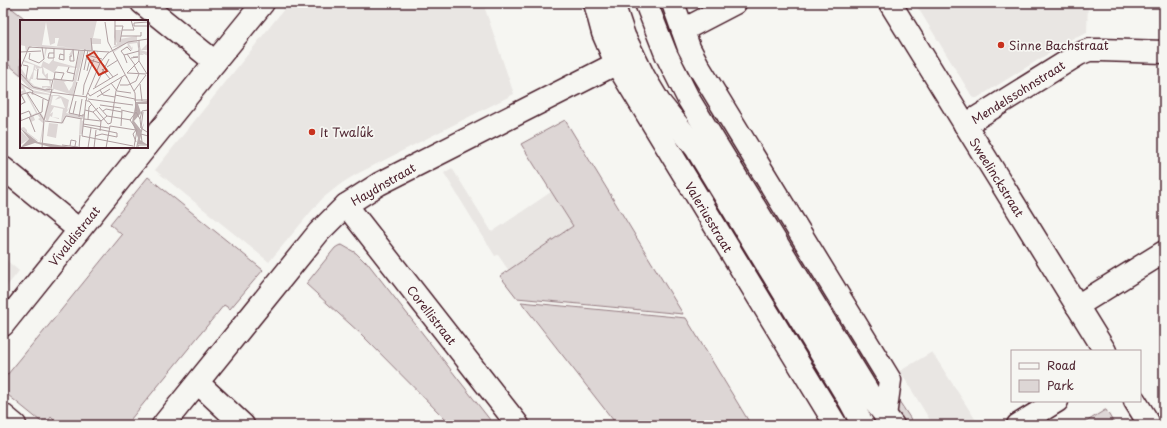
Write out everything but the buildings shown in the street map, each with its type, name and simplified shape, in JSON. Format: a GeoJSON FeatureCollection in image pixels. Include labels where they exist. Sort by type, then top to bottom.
{"type":"FeatureCollection","features":[{"type":"Feature","properties":{"kind":"street"},"geometry":{"type":"LineString","coordinates":[[142,3],[215,62]]}},
{"type":"Feature","properties":{"kind":"street","name":"Vivaldistraat"},"geometry":{"type":"LineString","coordinates":[[148,145],[262,3]]}},
{"type":"Feature","properties":{"kind":"street","name":"Valeriusstraat"},"geometry":{"type":"LineString","coordinates":[[595,3],[604,33],[624,59],[836,425]]}},
{"type":"Feature","properties":{"kind":"street","name":"Valeriusstraat"},"geometry":{"type":"LineString","coordinates":[[613,3],[624,36],[624,59],[654,87],[665,91],[675,87],[678,78]]}},
{"type":"Feature","properties":{"kind":"street"},"geometry":{"type":"LineString","coordinates":[[646,3],[666,54],[689,100],[865,387],[889,420]]}},
{"type":"Feature","properties":{"kind":"street"},"geometry":{"type":"LineString","coordinates":[[673,3],[689,48],[700,70],[890,380],[889,420]]}},
{"type":"Feature","properties":{"kind":"street"},"geometry":{"type":"LineString","coordinates":[[683,30],[735,3]]}},
{"type":"Feature","properties":{"kind":"street","name":"Sweelinckstraat"},"geometry":{"type":"LineString","coordinates":[[890,3],[1104,350]]}},
{"type":"Feature","properties":{"kind":"street","name":"Mendelssohnstraat"},"geometry":{"type":"LineString","coordinates":[[965,125],[1079,54],[1089,50],[1164,52]]}},
{"type":"Feature","properties":{"kind":"street","name":"Haydnstraat"},"geometry":{"type":"LineString","coordinates":[[163,425],[319,232],[346,205],[379,184],[624,59]]}},
{"type":"Feature","properties":{"kind":"street","name":"Valeriusstraat"},"geometry":{"type":"LineString","coordinates":[[644,77],[664,108],[696,148],[850,401],[863,425]]}},
{"type":"Feature","properties":{"kind":"street","name":"Vivaldistraat"},"geometry":{"type":"LineString","coordinates":[[3,325],[145,148]]}},
{"type":"Feature","properties":{"kind":"street"},"geometry":{"type":"LineString","coordinates":[[3,168],[79,230]]}},
{"type":"Feature","properties":{"kind":"street","name":"Corellistraat"},"geometry":{"type":"LineString","coordinates":[[346,205],[518,425]]}},
{"type":"Feature","properties":{"kind":"street"},"geometry":{"type":"LineString","coordinates":[[1077,306],[1164,252]]}},
{"type":"Feature","properties":{"kind":"street"},"geometry":{"type":"LineString","coordinates":[[198,383],[243,425]]}},
{"type":"Feature","properties":{"kind":"street"},"geometry":{"type":"LineString","coordinates":[[1018,425],[1055,402]]}},
{"type":"Feature","properties":{"kind":"street"},"geometry":{"type":"LineString","coordinates":[[1136,402],[1150,425]]}},
{"type":"Feature","properties":{"kind":"street"},"geometry":{"type":"LineString","coordinates":[[3,415],[15,425]]}},
{"type":"Feature","properties":{"kind":"shaded area","name":"It Twalûk"},"geometry":{"type":"Polygon","coordinates":[[[289,3],[483,3],[514,94],[342,183],[323,198],[269,262],[155,170],[289,3]]]}},
{"type":"Feature","properties":{"kind":"shaded area","name":"Sinne Bachstraat"},"geometry":{"type":"Polygon","coordinates":[[[915,3],[1088,3],[1087,33],[1075,37],[977,98],[973,98],[915,3]]]}},
{"type":"Feature","properties":{"kind":"shaded area"},"geometry":{"type":"Polygon","coordinates":[[[452,168],[492,232],[551,192],[573,226],[509,271],[498,255],[495,256],[444,173],[452,168]]]}},
{"type":"Feature","properties":{"kind":"shaded area"},"geometry":{"type":"Polygon","coordinates":[[[4,258],[19,271],[3,291],[3,259],[4,258]]]}},
{"type":"Feature","properties":{"kind":"shaded area"},"geometry":{"type":"Polygon","coordinates":[[[932,352],[979,425],[933,425],[900,371],[932,352]]]}},
{"type":"Feature","properties":{"kind":"green space"},"geometry":{"type":"Polygon","coordinates":[[[3,3],[5,3],[27,20],[20,20],[20,74],[3,60],[3,3]]]}},
{"type":"Feature","properties":{"kind":"green space"},"geometry":{"type":"Polygon","coordinates":[[[565,120],[683,314],[517,298],[500,276],[573,226],[521,144],[565,120]]]}},
{"type":"Feature","properties":{"kind":"green space"},"geometry":{"type":"Polygon","coordinates":[[[148,177],[263,270],[230,309],[224,305],[126,425],[59,425],[51,417],[45,425],[3,391],[3,380],[122,235],[110,224],[148,177]]]}},
{"type":"Feature","properties":{"kind":"green space"},"geometry":{"type":"Polygon","coordinates":[[[342,245],[356,253],[365,262],[366,261],[494,425],[451,425],[361,334],[306,284],[335,248],[342,245]]]}},
{"type":"Feature","properties":{"kind":"green space"},"geometry":{"type":"Polygon","coordinates":[[[521,302],[686,318],[751,425],[617,425],[521,302]]]}},
{"type":"Feature","properties":{"kind":"green space"},"geometry":{"type":"Polygon","coordinates":[[[897,400],[914,424],[902,425],[897,413],[897,400]]]}},
{"type":"Feature","properties":{"kind":"green space"},"geometry":{"type":"Polygon","coordinates":[[[1105,410],[1115,425],[1081,425],[1105,410]]]}},
{"type":"Feature","properties":{"kind":"place","name":"Sinne Bachstraat"},"geometry":{"type":"Point","coordinates":[1001,45]}},
{"type":"Feature","properties":{"kind":"place","name":"It Twalûk"},"geometry":{"type":"Point","coordinates":[312,132]}}]}
